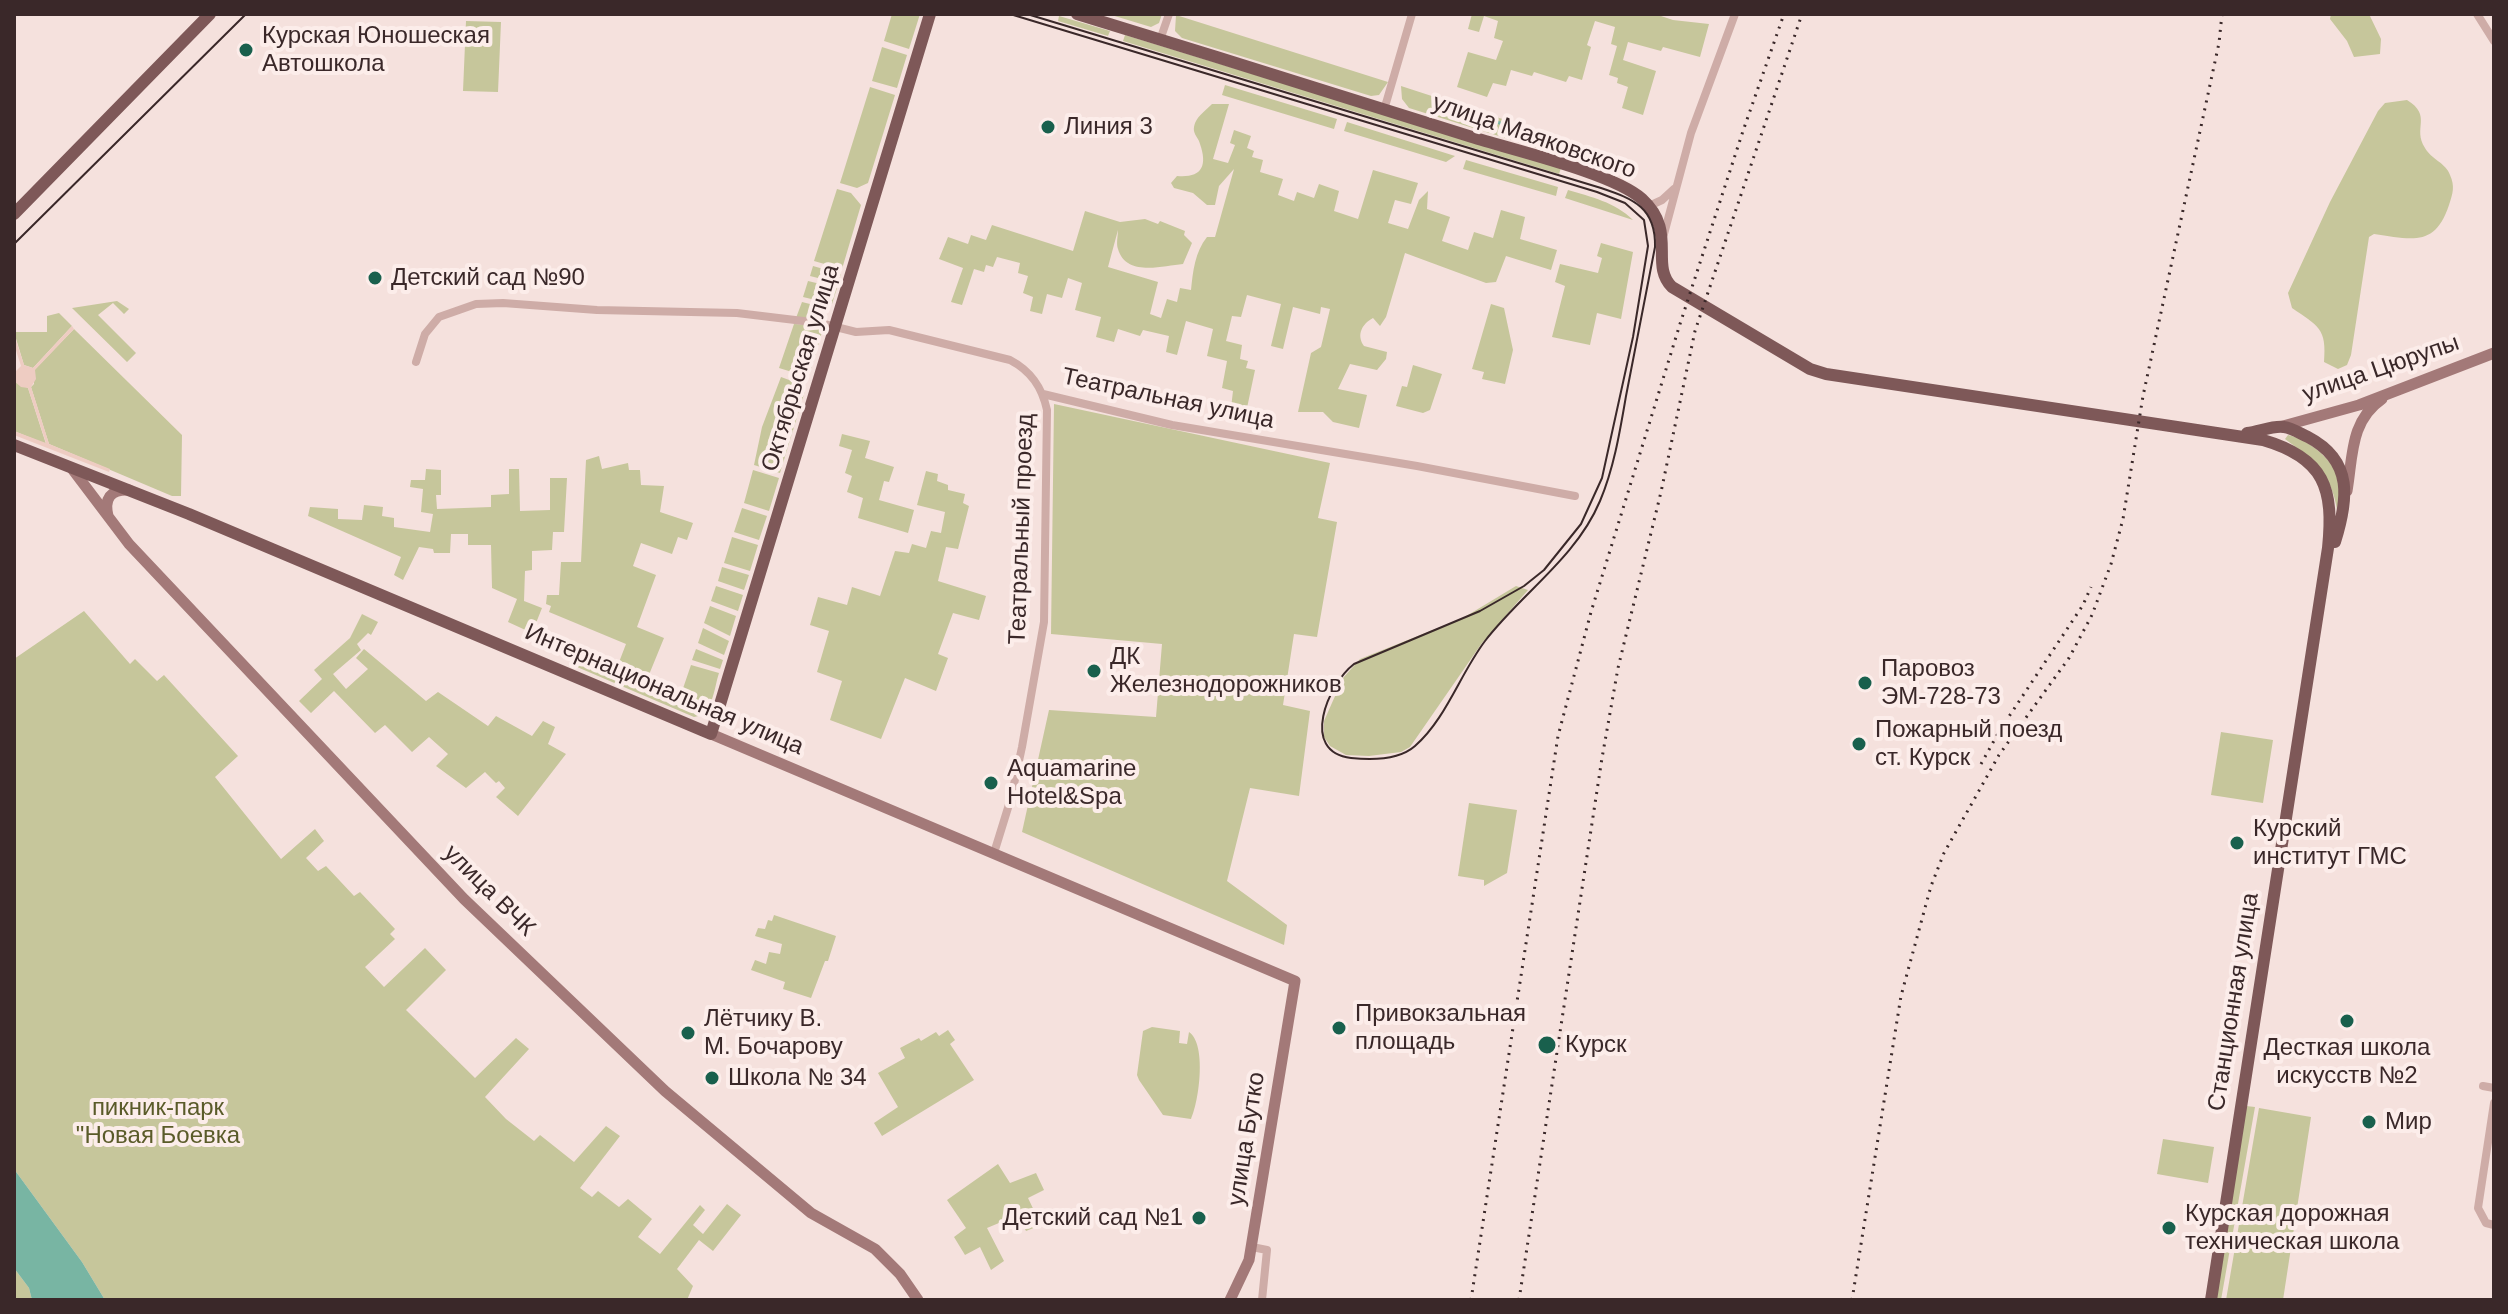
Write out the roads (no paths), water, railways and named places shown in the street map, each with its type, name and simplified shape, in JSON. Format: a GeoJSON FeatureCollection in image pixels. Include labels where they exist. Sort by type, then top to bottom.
{"type":"FeatureCollection","features":[{"type":"Feature","properties":{"kind":"main road"},"geometry":{"type":"LineString","coordinates":[[14,214],[210,14]]}},
{"type":"Feature","properties":{"kind":"main road","name":"Октябрьская улица"},"geometry":{"type":"LineString","coordinates":[[711,734],[930,14]]}},
{"type":"Feature","properties":{"kind":"main road","name":"улица Маяковского"},"geometry":{"type":"LineString","coordinates":[[1077,14],[1612,182],[1639,196],[1661,225],[1664,276],[1672,287],[1810,369],[1841,377],[2231,435]]}},
{"type":"Feature","properties":{"kind":"main road","name":"улица Цюрупы"},"geometry":{"type":"LineString","coordinates":[[2283,426],[2359,405],[2494,353]]}},
{"type":"Feature","properties":{"kind":"main road","name":"Станционная улица"},"geometry":{"type":"LineString","coordinates":[[2325,568],[2346,500],[2360,422],[2371,407],[2399,388]]}},
{"type":"Feature","properties":{"kind":"main road"},"geometry":{"type":"LineString","coordinates":[[2231,435],[2283,426],[2314,441],[2333,457],[2344,479],[2346,500]]}},
{"type":"Feature","properties":{"kind":"main road","name":"Станционная улица"},"geometry":{"type":"LineString","coordinates":[[2211,1300],[2325,568],[2331,512],[2328,491],[2319,475],[2302,457],[2263,440],[2231,435]]}},
{"type":"Feature","properties":{"kind":"main road","name":"Интернациональная улица"},"geometry":{"type":"LineString","coordinates":[[14,445],[129,490],[1295,981]]}},
{"type":"Feature","properties":{"kind":"main road","name":"улица ВЧК"},"geometry":{"type":"LineString","coordinates":[[69,467],[83,480],[112,524],[464,899],[665,1091],[811,1213],[875,1249],[900,1274],[918,1300]]}},
{"type":"Feature","properties":{"kind":"main road"},"geometry":{"type":"LineString","coordinates":[[112,524],[106,507],[109,496],[116,491],[129,490]]}},
{"type":"Feature","properties":{"kind":"main road","name":"улица Бутко"},"geometry":{"type":"LineString","coordinates":[[1230,1300],[1242,1278],[1252,1247],[1295,981]]}},
{"type":"Feature","properties":{"kind":"street"},"geometry":{"type":"LineString","coordinates":[[1160,40],[1169,14]]}},
{"type":"Feature","properties":{"kind":"street"},"geometry":{"type":"LineString","coordinates":[[1384,110],[1412,14]]}},
{"type":"Feature","properties":{"kind":"street"},"geometry":{"type":"LineString","coordinates":[[1662,251],[1691,133],[1735,14]]}},
{"type":"Feature","properties":{"kind":"street"},"geometry":{"type":"LineString","coordinates":[[2477,14],[2494,41]]}},
{"type":"Feature","properties":{"kind":"street"},"geometry":{"type":"LineString","coordinates":[[1649,206],[1668,196],[1676,186]]}},
{"type":"Feature","properties":{"kind":"street","name":"Театральная улица"},"geometry":{"type":"LineString","coordinates":[[416,362],[425,334],[436,319],[476,304],[737,313],[836,326],[856,332],[889,330],[1010,360],[1024,367],[1043,394],[1172,425],[1575,496]]}},
{"type":"Feature","properties":{"kind":"street","name":"Театральный проезд"},"geometry":{"type":"LineString","coordinates":[[994,853],[1011,798],[1044,622],[1047,410],[1043,394]]}},
{"type":"Feature","properties":{"kind":"street"},"geometry":{"type":"LineString","coordinates":[[2483,1086],[2494,1088]]}},
{"type":"Feature","properties":{"kind":"street"},"geometry":{"type":"LineString","coordinates":[[2494,1103],[2478,1208],[2486,1223],[2494,1225]]}},
{"type":"Feature","properties":{"kind":"street"},"geometry":{"type":"LineString","coordinates":[[1252,1247],[1267,1250],[1262,1300]]}},
{"type":"Feature","properties":{"kind":"waterway"},"geometry":{"type":"LineString","coordinates":[[1462,106],[1461,111],[1516,128]]}},
{"type":"Feature","properties":{"kind":"tram line"},"geometry":{"type":"LineString","coordinates":[[14,244],[246,14]]}},
{"type":"Feature","properties":{"kind":"tram line"},"geometry":{"type":"LineString","coordinates":[[1010,14],[1597,192],[1625,203],[1644,220],[1648,246],[1633,337],[1602,478],[1581,524],[1544,570],[1524,586],[1480,611],[1354,664],[1335,686],[1328,701],[1322,731],[1326,744],[1335,753],[1351,758],[1375,759],[1408,751],[1436,723],[1485,641],[1563,558],[1590,521],[1600,501],[1616,449],[1655,247],[1652,223],[1633,201],[1601,188],[1027,14]]}},
{"type":"Feature","properties":{"kind":"railway"},"geometry":{"type":"LineString","coordinates":[[1471,1300],[1558,736],[1591,612],[1680,324],[1784,14]]}},
{"type":"Feature","properties":{"kind":"railway"},"geometry":{"type":"LineString","coordinates":[[1519,1300],[1618,668],[1661,492],[1695,331],[1802,14]]}},
{"type":"Feature","properties":{"kind":"railway"},"geometry":{"type":"LineString","coordinates":[[1852,1300],[1901,996],[1931,886],[1944,853],[1999,755],[2069,658],[2092,615],[2111,564],[2123,519],[2143,396],[2219,43],[2222,14]]}},
{"type":"Feature","properties":{"kind":"railway"},"geometry":{"type":"LineString","coordinates":[[1981,764],[2083,605],[2091,587]]}},
{"type":"Feature","properties":{"kind":"place","name":"Курская Юношеская Автошкола"},"geometry":{"type":"Point","coordinates":[246,50]}},
{"type":"Feature","properties":{"kind":"place","name":"Линия 3"},"geometry":{"type":"Point","coordinates":[1048,127]}},
{"type":"Feature","properties":{"kind":"place","name":"Детский сад №90"},"geometry":{"type":"Point","coordinates":[375,278]}},
{"type":"Feature","properties":{"kind":"place","name":"ДК Железнодорожников"},"geometry":{"type":"Point","coordinates":[1094,671]}},
{"type":"Feature","properties":{"kind":"place","name":"Паровоз ЭМ-728-73"},"geometry":{"type":"Point","coordinates":[1865,683]}},
{"type":"Feature","properties":{"kind":"place","name":"Пожарный поезд ст. Курск"},"geometry":{"type":"Point","coordinates":[1859,744]}},
{"type":"Feature","properties":{"kind":"place","name":"Aquamarine Hotel&Spa"},"geometry":{"type":"Point","coordinates":[991,783]}},
{"type":"Feature","properties":{"kind":"place","name":"Курский институт ГМС"},"geometry":{"type":"Point","coordinates":[2237,843]}},
{"type":"Feature","properties":{"kind":"place","name":"Десткая школа искусств №2"},"geometry":{"type":"Point","coordinates":[2347,1021]}},
{"type":"Feature","properties":{"kind":"place","name":"Привокзальная площадь"},"geometry":{"type":"Point","coordinates":[1339,1028]}},
{"type":"Feature","properties":{"kind":"place","name":"Лётчику В. М. Бочарову"},"geometry":{"type":"Point","coordinates":[688,1033]}},
{"type":"Feature","properties":{"kind":"place","name":"Курск"},"geometry":{"type":"Point","coordinates":[1547,1045]}},
{"type":"Feature","properties":{"kind":"place","name":"Школа № 34"},"geometry":{"type":"Point","coordinates":[712,1078]}},
{"type":"Feature","properties":{"kind":"place","name":"Мир"},"geometry":{"type":"Point","coordinates":[2369,1122]}},
{"type":"Feature","properties":{"kind":"place","name":"Детский сад №1"},"geometry":{"type":"Point","coordinates":[1199,1218]}},
{"type":"Feature","properties":{"kind":"place","name":"Курская дорожная техническая школа"},"geometry":{"type":"Point","coordinates":[2169,1228]}},
{"type":"Feature","properties":{"kind":"park label","name":"пикник-парк \"Новая Боевка"},"geometry":{"type":"Point","coordinates":[158,1122]}}]}
